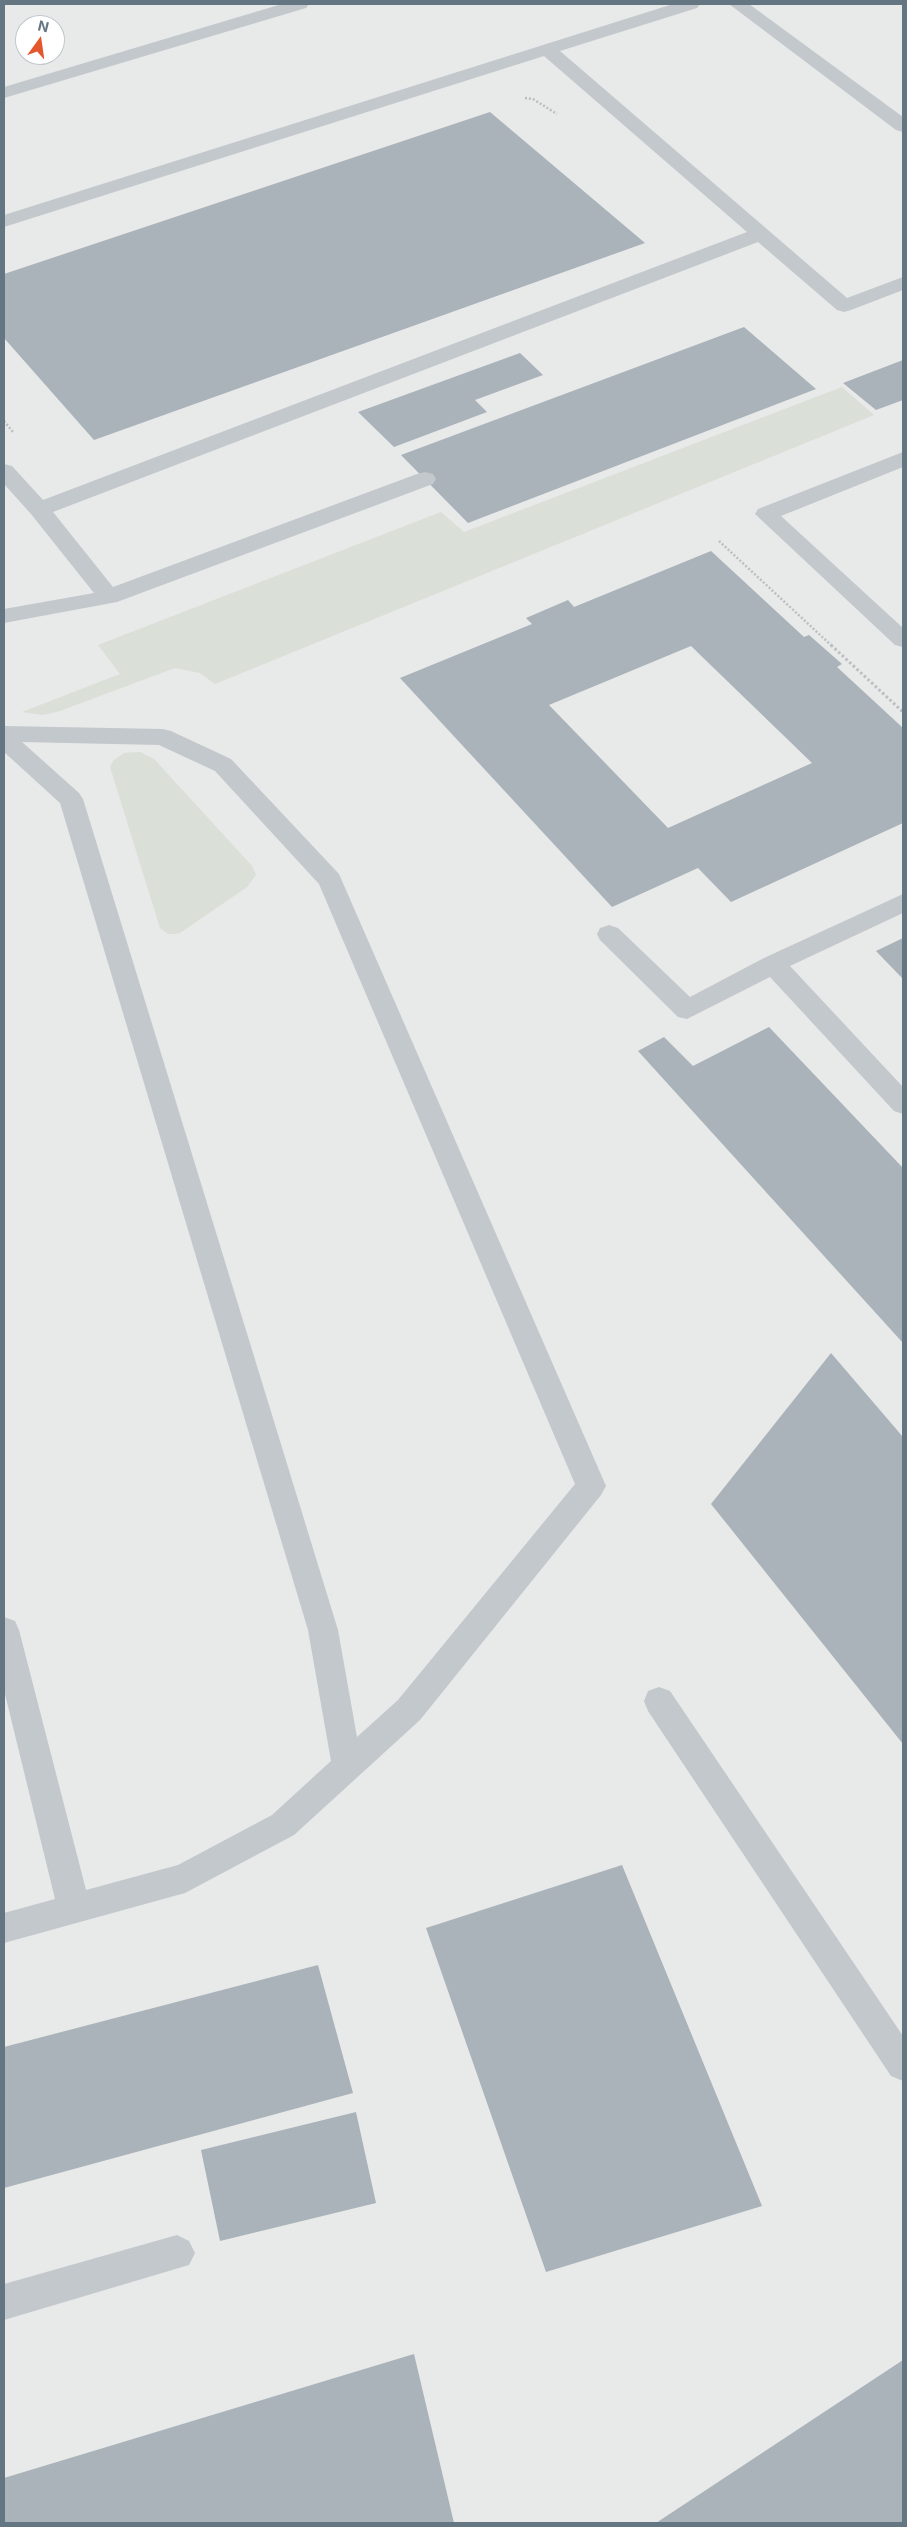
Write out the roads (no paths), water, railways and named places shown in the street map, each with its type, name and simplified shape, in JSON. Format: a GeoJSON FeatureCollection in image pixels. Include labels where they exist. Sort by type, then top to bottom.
{"type":"FeatureCollection","features":[{"type":"Feature","properties":{"kind":"lane"},"geometry":{"type":"LineString","coordinates":[[4,93],[300,4]]}},
{"type":"Feature","properties":{"kind":"lane"},"geometry":{"type":"LineString","coordinates":[[4,221],[691,4]]}},
{"type":"Feature","properties":{"kind":"lane"},"geometry":{"type":"LineString","coordinates":[[738,4],[903,126]]}},
{"type":"Feature","properties":{"kind":"lane"},"geometry":{"type":"LineString","coordinates":[[546,49],[844,306],[903,283]]}},
{"type":"Feature","properties":{"kind":"lane"},"geometry":{"type":"LineString","coordinates":[[39,509],[761,234]]}},
{"type":"Feature","properties":{"kind":"lane"},"geometry":{"type":"LineString","coordinates":[[903,459],[766,514],[903,640]]}},
{"type":"Feature","properties":{"kind":"lane"},"geometry":{"type":"LineString","coordinates":[[4,471],[39,509],[109,597]]}},
{"type":"Feature","properties":{"kind":"lane"},"geometry":{"type":"LineString","coordinates":[[4,616],[109,597],[425,479]]}},
{"type":"Feature","properties":{"kind":"lane"},"geometry":{"type":"LineString","coordinates":[[4,734],[163,737],[223,766],[330,880],[591,1486],[409,1710],[283,1825],[185,1878],[4,1928]]}},
{"type":"Feature","properties":{"kind":"lane"},"geometry":{"type":"LineString","coordinates":[[4,739],[72,799],[323,1630],[348,1766]]}},
{"type":"Feature","properties":{"kind":"lane"},"geometry":{"type":"LineString","coordinates":[[609,934],[687,1010],[773,964],[903,903]]}},
{"type":"Feature","properties":{"kind":"lane"},"geometry":{"type":"LineString","coordinates":[[773,964],[903,1104]]}},
{"type":"Feature","properties":{"kind":"lane"},"geometry":{"type":"LineString","coordinates":[[4,1630],[74,1908]]}},
{"type":"Feature","properties":{"kind":"lane"},"geometry":{"type":"LineString","coordinates":[[658,1701],[903,2064]]}},
{"type":"Feature","properties":{"kind":"lane"},"geometry":{"type":"LineString","coordinates":[[4,2302],[177,2253]]}}]}
